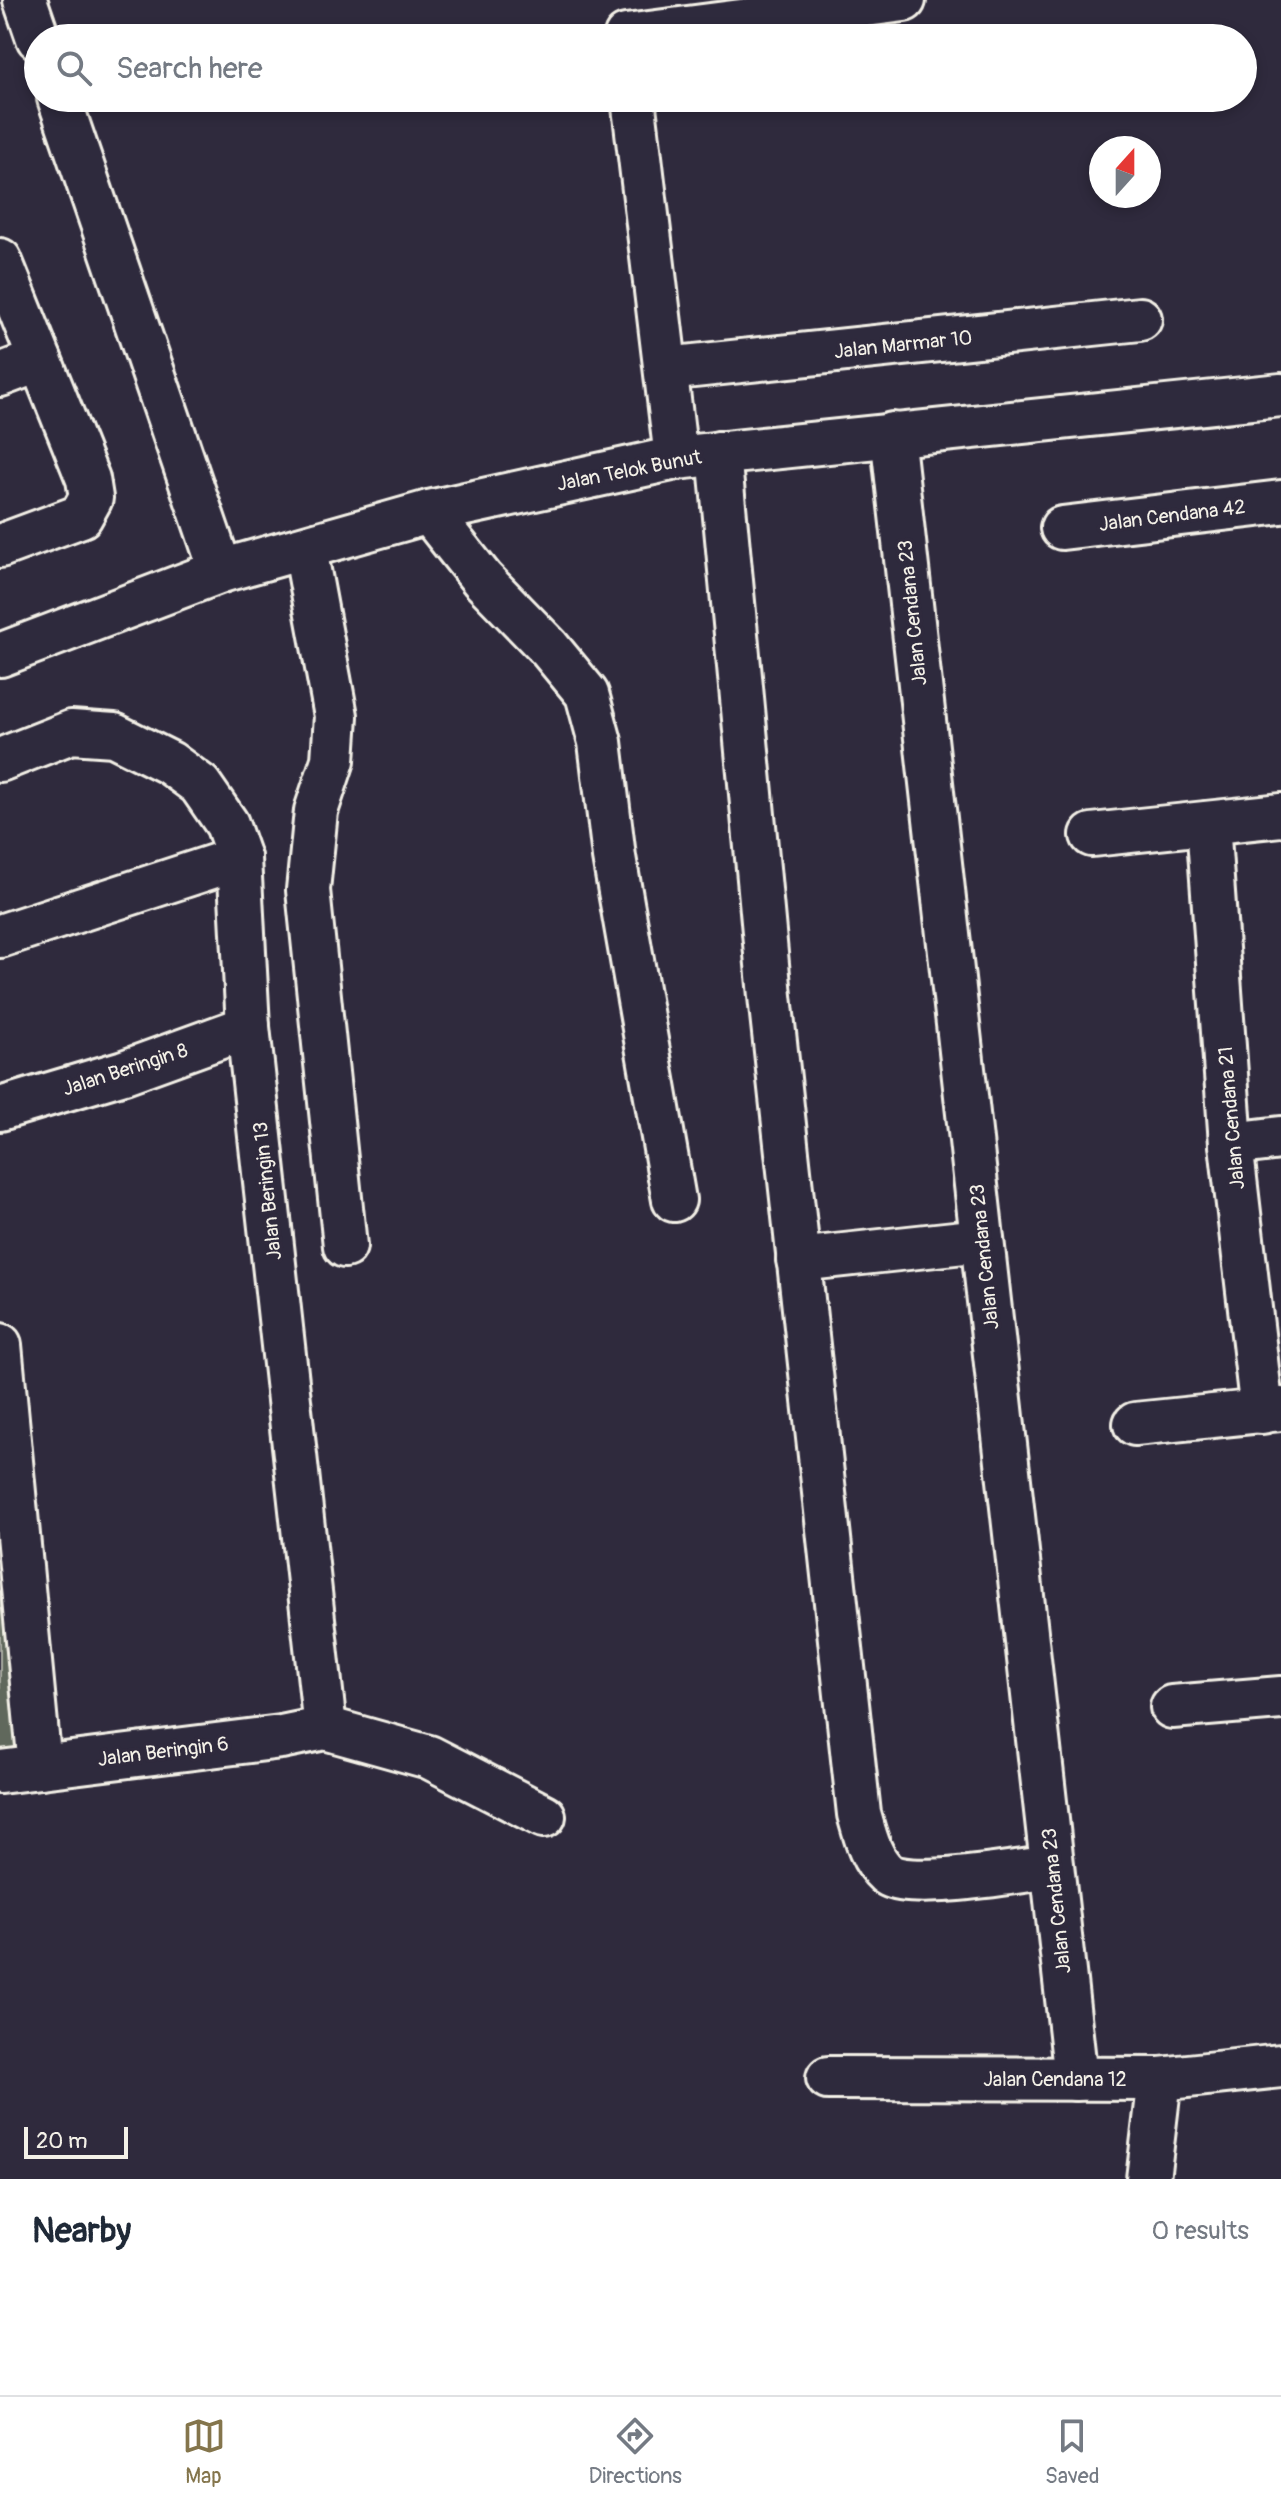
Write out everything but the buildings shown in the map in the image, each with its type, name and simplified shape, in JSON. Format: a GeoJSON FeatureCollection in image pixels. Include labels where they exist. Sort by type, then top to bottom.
{"type":"FeatureCollection","features":[{"type":"Feature","properties":{"kind":"street"},"geometry":{"type":"LineString","coordinates":[[25,0],[33,24]]}},
{"type":"Feature","properties":{"kind":"street"},"geometry":{"type":"LineString","coordinates":[[636,24],[904,0]]}},
{"type":"Feature","properties":{"kind":"street"},"geometry":{"type":"LineString","coordinates":[[64,112],[221,571]]}},
{"type":"Feature","properties":{"kind":"street"},"geometry":{"type":"LineString","coordinates":[[635,112],[676,458]]}},
{"type":"Feature","properties":{"kind":"street"},"geometry":{"type":"LineString","coordinates":[[0,260],[88,479],[91,498],[81,516],[0,546]]}},
{"type":"Feature","properties":{"kind":"street","name":"Jalan Marmar 10"},"geometry":{"type":"LineString","coordinates":[[666,369],[1140,319]]}},
{"type":"Feature","properties":{"kind":"street"},"geometry":{"type":"LineString","coordinates":[[0,375],[40,360]]}},
{"type":"Feature","properties":{"kind":"street","name":"Jalan Telok Bunut"},"geometry":{"type":"LineString","coordinates":[[0,655],[221,571],[429,512],[676,458],[1281,395]]}},
{"type":"Feature","properties":{"kind":"street","name":"Jalan Cendana 23"},"geometry":{"type":"LineString","coordinates":[[892,434],[1076,2079]]}},
{"type":"Feature","properties":{"kind":"street"},"geometry":{"type":"LineString","coordinates":[[719,453],[798,1260],[859,1814],[874,1859],[889,1876],[912,1883],[1052,1867]]}},
{"type":"Feature","properties":{"kind":"street","name":"Jalan Cendana 42"},"geometry":{"type":"LineString","coordinates":[[1062,528],[1281,502]]}},
{"type":"Feature","properties":{"kind":"street"},"geometry":{"type":"LineString","coordinates":[[429,512],[482,579],[549,648],[587,694],[600,742],[614,857],[674,1200]]}},
{"type":"Feature","properties":{"kind":"street"},"geometry":{"type":"LineString","coordinates":[[305,549],[336,716],[333,760],[316,811],[308,890],[345,1246]]}},
{"type":"Feature","properties":{"kind":"street","name":"Jalan Beringin 13"},"geometry":{"type":"LineString","coordinates":[[0,760],[71,732],[114,735],[170,763],[200,785],[227,824],[239,858],[248,1027],[325,1728]]}},
{"type":"Feature","properties":{"kind":"street"},"geometry":{"type":"LineString","coordinates":[[1092,835],[1281,815]]}},
{"type":"Feature","properties":{"kind":"street","name":"Jalan Cendana 21"},"geometry":{"type":"LineString","coordinates":[[1208,823],[1231,1144],[1271,1411]]}},
{"type":"Feature","properties":{"kind":"street"},"geometry":{"type":"LineString","coordinates":[[0,936],[239,858]]}},
{"type":"Feature","properties":{"kind":"street","name":"Jalan Beringin 8"},"geometry":{"type":"LineString","coordinates":[[0,1109],[124,1072],[248,1027]]}},
{"type":"Feature","properties":{"kind":"street"},"geometry":{"type":"LineString","coordinates":[[1231,1144],[1281,1138]]}},
{"type":"Feature","properties":{"kind":"street"},"geometry":{"type":"LineString","coordinates":[[798,1260],[982,1240]]}},
{"type":"Feature","properties":{"kind":"street"},"geometry":{"type":"LineString","coordinates":[[0,1345],[20,1769]]}},
{"type":"Feature","properties":{"kind":"street"},"geometry":{"type":"LineString","coordinates":[[1135,1424],[1271,1411]]}},
{"type":"Feature","properties":{"kind":"street"},"geometry":{"type":"LineString","coordinates":[[1172,1707],[1281,1698]]}},
{"type":"Feature","properties":{"kind":"street"},"geometry":{"type":"LineString","coordinates":[[325,1728],[429,1757],[544,1816]]}},
{"type":"Feature","properties":{"kind":"street","name":"Jalan Beringin 6"},"geometry":{"type":"LineString","coordinates":[[20,1769],[281,1737],[325,1728]]}},
{"type":"Feature","properties":{"kind":"street","name":"Jalan Cendana 12"},"geometry":{"type":"LineString","coordinates":[[828,2078],[1160,2079],[1281,2066]]}},
{"type":"Feature","properties":{"kind":"street"},"geometry":{"type":"LineString","coordinates":[[1148,2179],[1160,2079]]}},
{"type":"Feature","properties":{"kind":"green space"},"geometry":{"type":"Polygon","coordinates":[[[0,1380],[39,1759],[0,1764],[0,1380]]]}}]}
